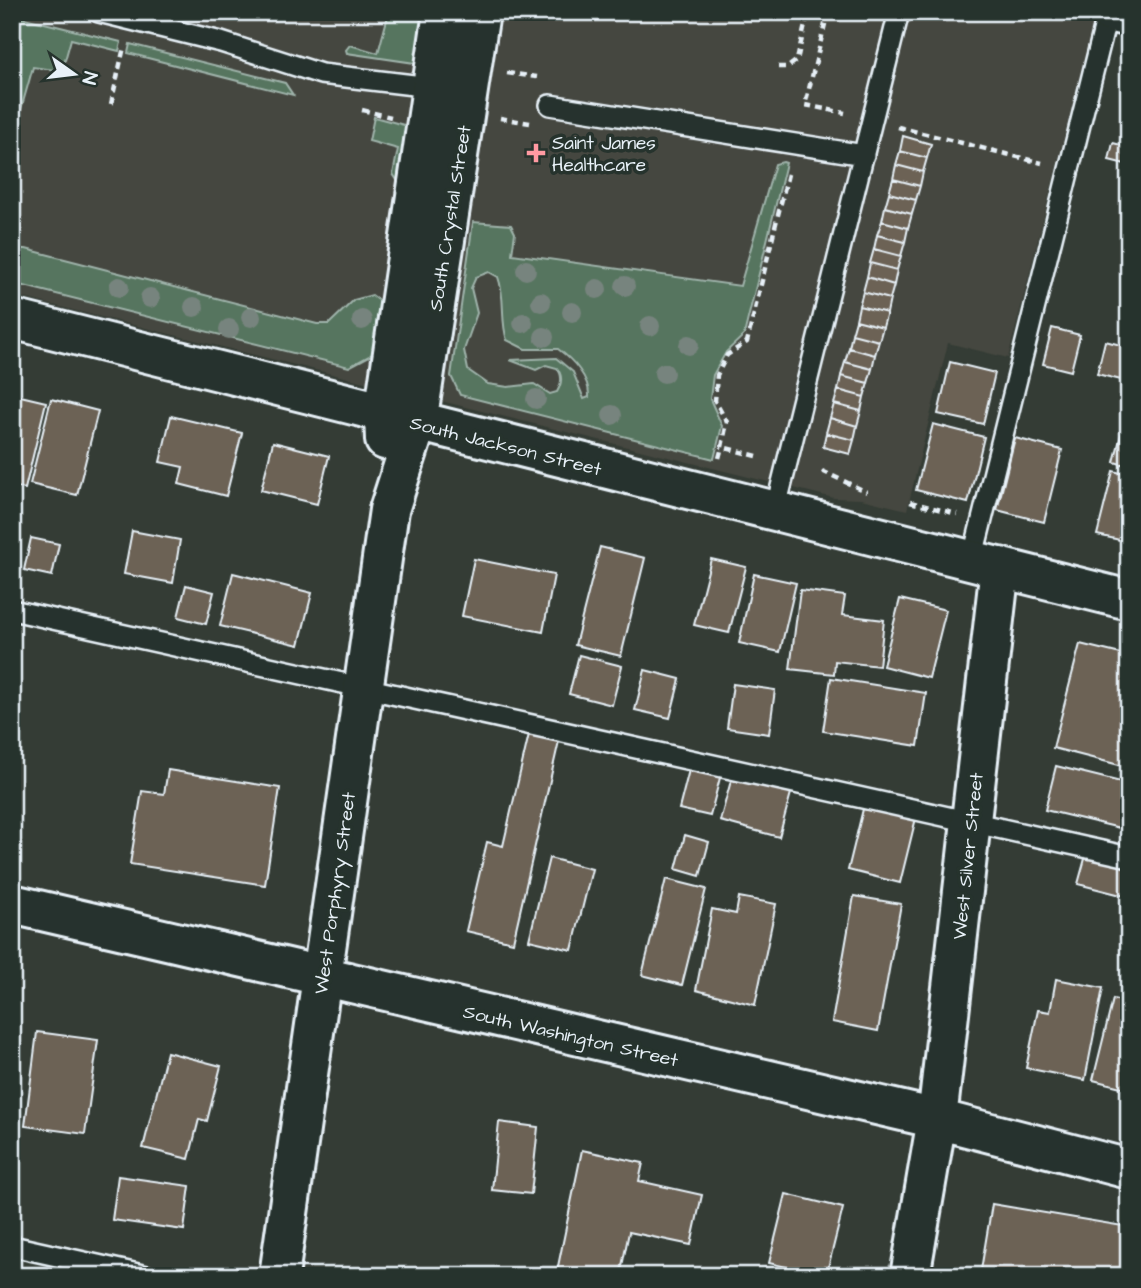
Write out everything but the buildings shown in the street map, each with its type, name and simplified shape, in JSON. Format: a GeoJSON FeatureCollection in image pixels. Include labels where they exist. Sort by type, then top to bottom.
{"type":"FeatureCollection","features":[{"type":"Feature","properties":{"kind":"street","name":"South Crystal Street"},"geometry":{"type":"LineString","coordinates":[[443,12],[451,90]]}},
{"type":"Feature","properties":{"kind":"street","name":"South Crystal Street"},"geometry":{"type":"LineString","coordinates":[[400,418],[451,90],[480,12]]}},
{"type":"Feature","properties":{"kind":"street"},"geometry":{"type":"LineString","coordinates":[[1109,12],[1129,17]]}},
{"type":"Feature","properties":{"kind":"street","name":"South Jackson Street"},"geometry":{"type":"LineString","coordinates":[[12,319],[986,564]]}},
{"type":"Feature","properties":{"kind":"street","name":"West Porphyry Street"},"geometry":{"type":"LineString","coordinates":[[279,1276],[400,418]]}},
{"type":"Feature","properties":{"kind":"street"},"geometry":{"type":"LineString","coordinates":[[986,564],[1129,600]]}},
{"type":"Feature","properties":{"kind":"street","name":"West Silver Street"},"geometry":{"type":"LineString","coordinates":[[910,1276],[937,1119],[971,820],[986,564]]}},
{"type":"Feature","properties":{"kind":"street","name":"South Washington Street"},"geometry":{"type":"LineString","coordinates":[[12,904],[321,978],[937,1119],[1129,1169]]}},
{"type":"Feature","properties":{"kind":"lane"},"geometry":{"type":"LineString","coordinates":[[99,12],[221,42],[321,74],[451,90]]}},
{"type":"Feature","properties":{"kind":"lane"},"geometry":{"type":"LineString","coordinates":[[775,511],[900,12]]}},
{"type":"Feature","properties":{"kind":"lane"},"geometry":{"type":"LineString","coordinates":[[986,564],[1109,12]]}},
{"type":"Feature","properties":{"kind":"lane"},"geometry":{"type":"LineString","coordinates":[[550,105],[864,155]]}},
{"type":"Feature","properties":{"kind":"lane"},"geometry":{"type":"LineString","coordinates":[[12,610],[1129,857]]}},
{"type":"Feature","properties":{"kind":"lane"},"geometry":{"type":"LineString","coordinates":[[12,1246],[147,1276]]}},
{"type":"Feature","properties":{"kind":"path"},"geometry":{"type":"LineString","coordinates":[[778,67],[788,67],[797,60],[808,12]]}},
{"type":"Feature","properties":{"kind":"path"},"geometry":{"type":"LineString","coordinates":[[111,104],[126,40]]}},
{"type":"Feature","properties":{"kind":"path"},"geometry":{"type":"LineString","coordinates":[[804,112],[805,105]]}},
{"type":"Feature","properties":{"kind":"path"},"geometry":{"type":"LineString","coordinates":[[717,466],[727,422],[715,401],[717,375],[727,355],[747,342],[792,159]]}},
{"type":"Feature","properties":{"kind":"path"},"geometry":{"type":"LineString","coordinates":[[722,447],[757,456]]}},
{"type":"Feature","properties":{"kind":"path"},"geometry":{"type":"LineString","coordinates":[[822,471],[867,492]]}},
{"type":"Feature","properties":{"kind":"shaded area","name":"Saint James Healthcare"},"geometry":{"type":"Polygon","coordinates":[[[12,12],[1096,12],[1008,358],[948,343],[907,510],[861,499],[834,498],[12,295],[12,12]]]}},
{"type":"Feature","properties":{"kind":"green space"},"geometry":{"type":"Polygon","coordinates":[[[389,12],[423,12],[415,63],[347,53],[350,45],[378,53],[389,12]]]}},
{"type":"Feature","properties":{"kind":"green space"},"geometry":{"type":"Polygon","coordinates":[[[12,15],[121,42],[119,51],[71,39],[62,71],[33,67],[12,141],[12,15]]]}},
{"type":"Feature","properties":{"kind":"green space"},"geometry":{"type":"Polygon","coordinates":[[[130,44],[285,83],[293,95],[128,53],[130,44]]]}},
{"type":"Feature","properties":{"kind":"green space"},"geometry":{"type":"Polygon","coordinates":[[[374,117],[408,126],[399,183],[393,174],[398,149],[369,141],[374,117]]]}},
{"type":"Feature","properties":{"kind":"green space"},"geometry":{"type":"Polygon","coordinates":[[[786,163],[744,335],[726,352],[713,375],[710,399],[722,426],[714,459],[460,395],[451,376],[473,222],[511,225],[515,233],[512,254],[740,286],[775,164],[786,163]],[[489,272],[476,277],[471,288],[477,313],[464,350],[468,370],[488,384],[508,387],[534,384],[550,394],[557,392],[561,383],[557,368],[546,365],[536,370],[510,360],[556,358],[573,372],[584,399],[589,397],[587,383],[580,370],[558,349],[525,349],[507,340],[498,277],[489,272]]]}},
{"type":"Feature","properties":{"kind":"green space"},"geometry":{"type":"Polygon","coordinates":[[[12,249],[26,249],[317,324],[329,324],[354,300],[372,295],[381,302],[373,354],[349,367],[12,283],[12,249]]]}},
{"type":"Feature","properties":{"kind":"place","name":"Saint James Healthcare"},"geometry":{"type":"Point","coordinates":[536,153]}}]}
